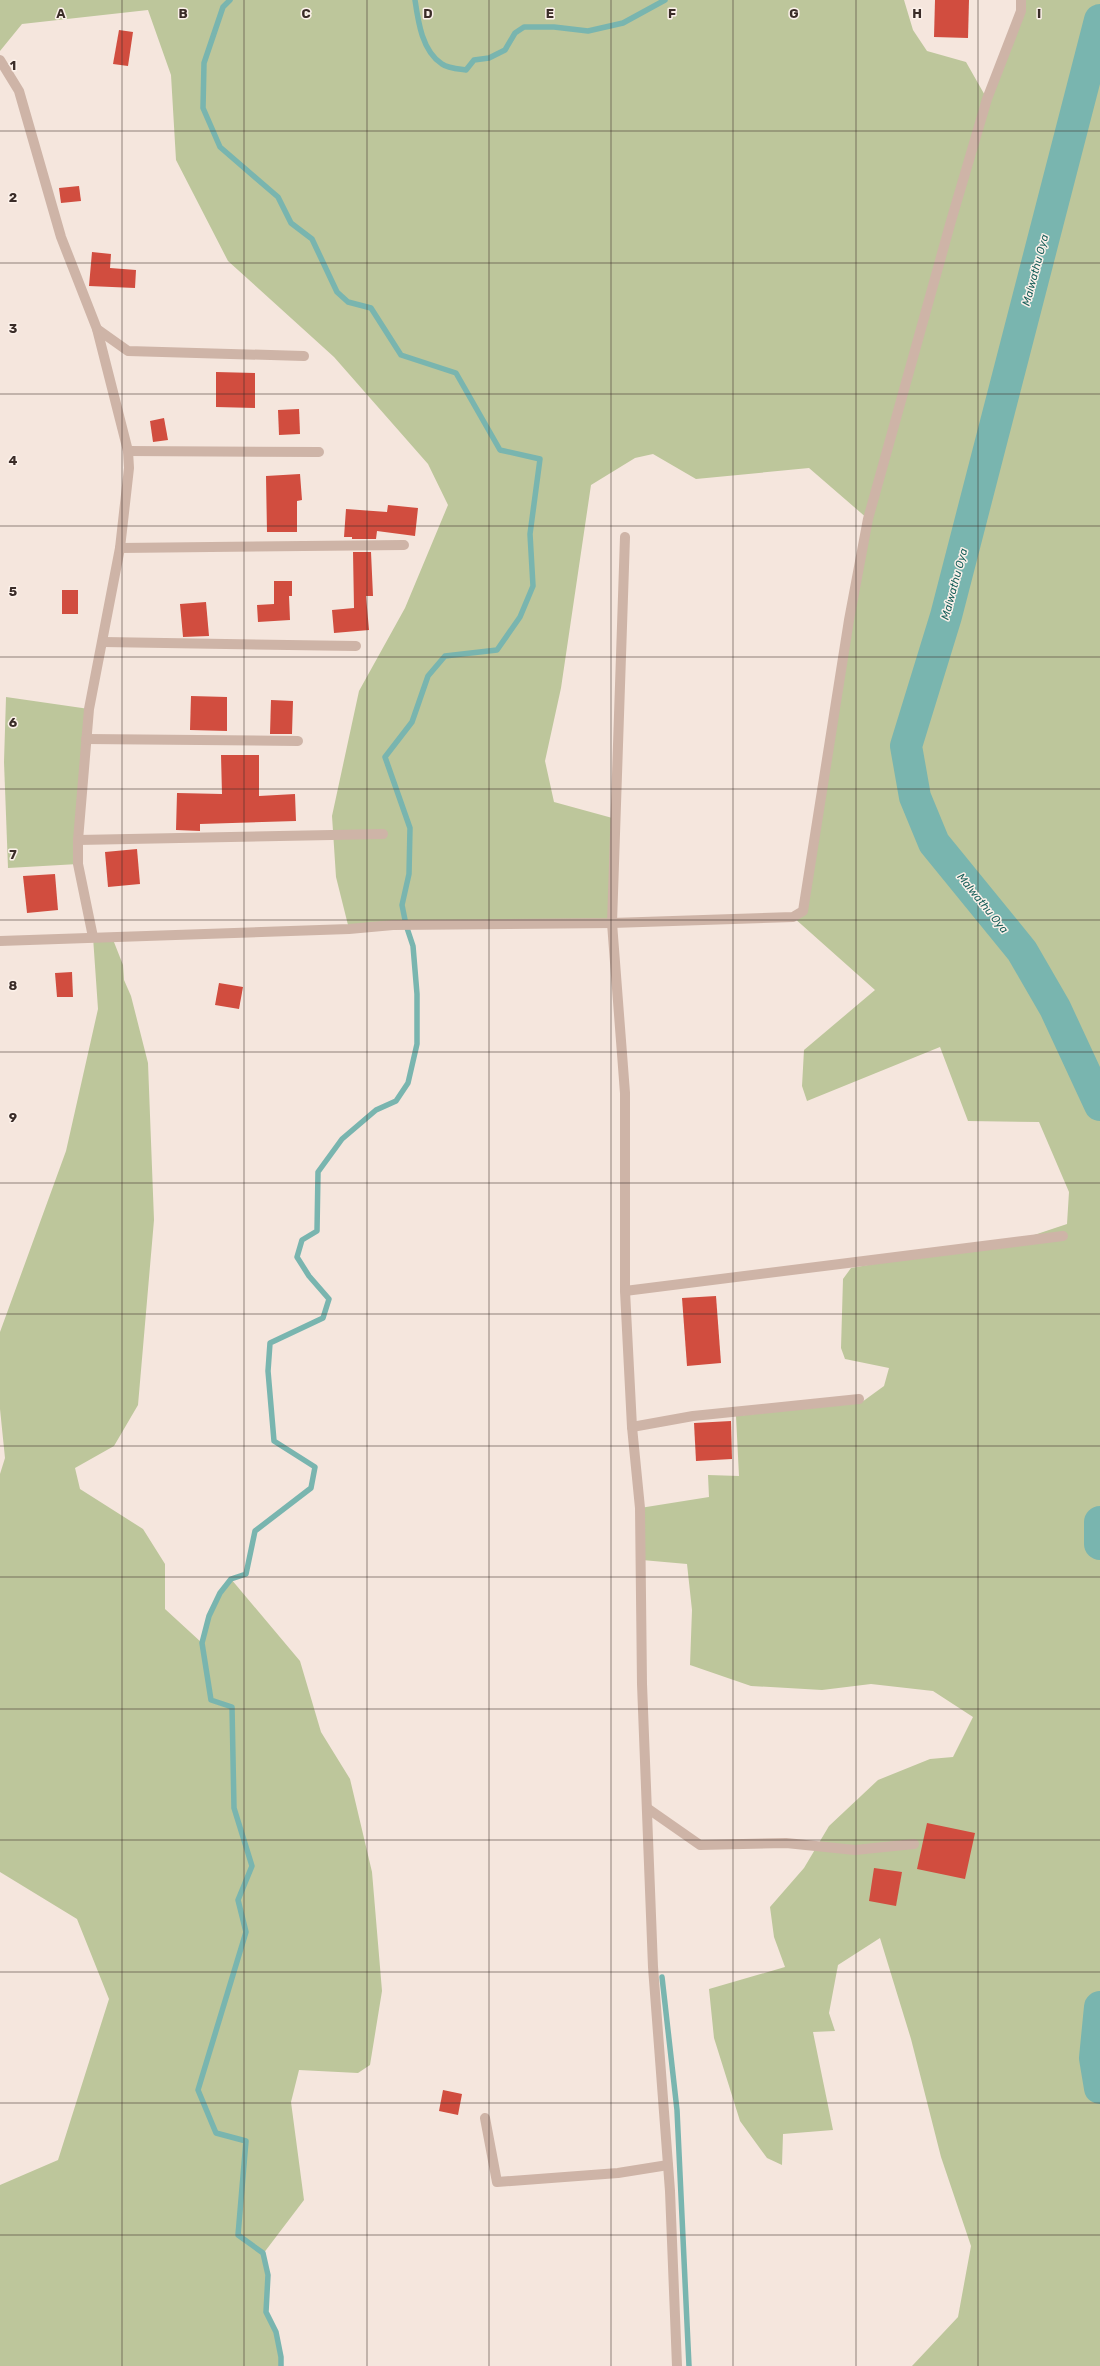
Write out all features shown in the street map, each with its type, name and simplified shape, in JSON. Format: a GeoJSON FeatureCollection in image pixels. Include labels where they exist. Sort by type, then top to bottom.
{"type":"FeatureCollection","features":[{"type":"Feature","properties":{"kind":"street"},"geometry":{"type":"LineString","coordinates":[[0,940],[349,929],[393,925],[612,923],[793,917],[803,911],[850,620],[868,519],[951,221],[987,99],[1021,11],[1021,0]]}},
{"type":"Feature","properties":{"kind":"street"},"geometry":{"type":"LineString","coordinates":[[0,60],[20,91],[61,237],[97,328],[128,451],[129,468],[120,548],[104,642],[90,709],[86,739],[78,840],[78,864],[93,937]]}},
{"type":"Feature","properties":{"kind":"street"},"geometry":{"type":"LineString","coordinates":[[97,328],[128,351],[304,356]]}},
{"type":"Feature","properties":{"kind":"street"},"geometry":{"type":"LineString","coordinates":[[128,451],[319,452]]}},
{"type":"Feature","properties":{"kind":"street"},"geometry":{"type":"LineString","coordinates":[[625,537],[612,923],[625,1093],[625,1291],[632,1427],[640,1508],[647,1808],[653,1967],[668,2164],[677,2366]]}},
{"type":"Feature","properties":{"kind":"street"},"geometry":{"type":"LineString","coordinates":[[120,548],[404,545]]}},
{"type":"Feature","properties":{"kind":"street"},"geometry":{"type":"LineString","coordinates":[[104,642],[356,646]]}},
{"type":"Feature","properties":{"kind":"street"},"geometry":{"type":"LineString","coordinates":[[86,739],[298,741]]}},
{"type":"Feature","properties":{"kind":"street"},"geometry":{"type":"LineString","coordinates":[[78,840],[383,834]]}},
{"type":"Feature","properties":{"kind":"street"},"geometry":{"type":"LineString","coordinates":[[625,1291],[1064,1236]]}},
{"type":"Feature","properties":{"kind":"street"},"geometry":{"type":"LineString","coordinates":[[632,1427],[693,1416],[859,1399]]}},
{"type":"Feature","properties":{"kind":"street"},"geometry":{"type":"LineString","coordinates":[[647,1808],[700,1845],[786,1843],[855,1850],[914,1844]]}},
{"type":"Feature","properties":{"kind":"street"},"geometry":{"type":"LineString","coordinates":[[485,2118],[497,2182],[618,2173],[668,2164]]}},
{"type":"Feature","properties":{"kind":"green space"},"geometry":{"type":"Polygon","coordinates":[[[0,0],[904,0],[913,30],[927,51],[966,62],[987,99],[1021,0],[1100,0],[1100,2366],[912,2366],[958,2317],[971,2246],[941,2157],[911,2039],[880,1938],[838,1965],[829,2013],[835,2031],[813,2032],[833,2130],[783,2134],[782,2165],[767,2158],[740,2121],[714,2038],[709,1989],[785,1967],[774,1937],[770,1907],[804,1868],[829,1826],[878,1780],[930,1759],[953,1757],[973,1717],[933,1691],[871,1684],[822,1690],[751,1686],[690,1665],[692,1610],[687,1564],[642,1560],[640,1508],[709,1497],[708,1475],[739,1476],[736,1416],[862,1402],[884,1386],[889,1368],[845,1359],[841,1348],[843,1279],[851,1268],[1031,1236],[1067,1224],[1069,1192],[1039,1122],[968,1121],[940,1047],[807,1101],[802,1086],[804,1050],[875,990],[793,917],[803,911],[868,519],[809,468],[696,479],[653,454],[635,458],[591,485],[561,688],[545,761],[554,802],[616,819],[612,923],[349,929],[336,877],[332,816],[359,691],[405,608],[448,505],[428,464],[334,357],[228,261],[176,160],[171,75],[148,10],[22,24],[0,51],[0,0]]]}},
{"type":"Feature","properties":{"kind":"green space"},"geometry":{"type":"Polygon","coordinates":[[[6,697],[89,709],[78,864],[8,868],[4,762],[6,697]]]}},
{"type":"Feature","properties":{"kind":"green space"},"geometry":{"type":"Polygon","coordinates":[[[93,937],[112,937],[123,965],[124,980],[131,996],[148,1063],[154,1220],[138,1405],[114,1446],[75,1468],[80,1489],[143,1529],[165,1564],[165,1609],[202,1643],[209,1616],[220,1593],[231,1579],[300,1661],[321,1732],[350,1779],[372,1872],[382,1991],[370,2065],[358,2073],[299,2070],[291,2102],[304,2200],[263,2254],[268,2275],[266,2312],[276,2332],[281,2357],[281,2366],[0,2366],[0,2185],[58,2160],[109,1999],[77,1919],[0,1872],[0,1474],[5,1458],[0,1409],[0,1332],[66,1151],[98,1009],[93,937]]]}},
{"type":"Feature","properties":{"kind":"building"},"geometry":{"type":"Polygon","coordinates":[[[935,0],[969,0],[968,38],[934,37],[935,0]]]}},
{"type":"Feature","properties":{"kind":"building"},"geometry":{"type":"Polygon","coordinates":[[[119,30],[133,32],[128,66],[113,64],[119,30]]]}},
{"type":"Feature","properties":{"kind":"building"},"geometry":{"type":"Polygon","coordinates":[[[79,186],[81,201],[61,203],[59,188],[79,186]]]}},
{"type":"Feature","properties":{"kind":"building"},"geometry":{"type":"Polygon","coordinates":[[[92,252],[111,254],[110,268],[136,270],[135,288],[89,286],[92,252]]]}},
{"type":"Feature","properties":{"kind":"building"},"geometry":{"type":"Polygon","coordinates":[[[216,372],[255,373],[255,408],[216,407],[216,372]]]}},
{"type":"Feature","properties":{"kind":"building"},"geometry":{"type":"Polygon","coordinates":[[[299,409],[300,434],[279,435],[278,410],[299,409]]]}},
{"type":"Feature","properties":{"kind":"building"},"geometry":{"type":"Polygon","coordinates":[[[164,418],[168,440],[153,442],[150,421],[164,418]]]}},
{"type":"Feature","properties":{"kind":"building"},"geometry":{"type":"Polygon","coordinates":[[[300,474],[302,500],[297,501],[297,532],[267,532],[266,476],[300,474]]]}},
{"type":"Feature","properties":{"kind":"building"},"geometry":{"type":"Polygon","coordinates":[[[388,505],[418,508],[415,536],[377,531],[376,539],[352,539],[352,537],[344,537],[346,509],[387,512],[388,505]]]}},
{"type":"Feature","properties":{"kind":"building"},"geometry":{"type":"Polygon","coordinates":[[[353,552],[371,552],[373,596],[366,596],[369,630],[334,633],[332,610],[354,608],[353,552]]]}},
{"type":"Feature","properties":{"kind":"building"},"geometry":{"type":"Polygon","coordinates":[[[274,581],[292,581],[292,596],[289,596],[290,620],[258,622],[257,605],[274,604],[274,581]]]}},
{"type":"Feature","properties":{"kind":"building"},"geometry":{"type":"Polygon","coordinates":[[[62,590],[78,590],[78,614],[62,614],[62,590]]]}},
{"type":"Feature","properties":{"kind":"building"},"geometry":{"type":"Polygon","coordinates":[[[206,602],[209,636],[183,637],[180,604],[206,602]]]}},
{"type":"Feature","properties":{"kind":"building"},"geometry":{"type":"Polygon","coordinates":[[[191,696],[227,697],[227,731],[190,730],[191,696]]]}},
{"type":"Feature","properties":{"kind":"building"},"geometry":{"type":"Polygon","coordinates":[[[271,700],[293,701],[292,734],[270,734],[271,700]]]}},
{"type":"Feature","properties":{"kind":"building"},"geometry":{"type":"Polygon","coordinates":[[[221,755],[259,755],[259,796],[295,794],[296,821],[200,824],[200,831],[176,830],[177,793],[222,794],[221,755]]]}},
{"type":"Feature","properties":{"kind":"building"},"geometry":{"type":"Polygon","coordinates":[[[137,849],[140,884],[108,887],[105,852],[137,849]]]}},
{"type":"Feature","properties":{"kind":"building"},"geometry":{"type":"Polygon","coordinates":[[[55,874],[58,910],[27,913],[23,876],[55,874]]]}},
{"type":"Feature","properties":{"kind":"building"},"geometry":{"type":"Polygon","coordinates":[[[72,972],[73,997],[57,997],[55,973],[72,972]]]}},
{"type":"Feature","properties":{"kind":"building"},"geometry":{"type":"Polygon","coordinates":[[[219,983],[243,987],[239,1009],[215,1005],[219,983]]]}},
{"type":"Feature","properties":{"kind":"building"},"geometry":{"type":"Polygon","coordinates":[[[716,1296],[721,1363],[687,1366],[682,1298],[716,1296]]]}},
{"type":"Feature","properties":{"kind":"building"},"geometry":{"type":"Polygon","coordinates":[[[731,1421],[732,1459],[696,1461],[694,1423],[731,1421]]]}},
{"type":"Feature","properties":{"kind":"building"},"geometry":{"type":"Polygon","coordinates":[[[927,1823],[975,1833],[965,1879],[917,1869],[927,1823]]]}},
{"type":"Feature","properties":{"kind":"building"},"geometry":{"type":"Polygon","coordinates":[[[874,1868],[902,1872],[896,1906],[869,1901],[874,1868]]]}},
{"type":"Feature","properties":{"kind":"building"},"geometry":{"type":"Polygon","coordinates":[[[443,2090],[462,2094],[458,2115],[439,2111],[443,2090]]]}},
{"type":"Feature","properties":{"kind":"waterway"},"geometry":{"type":"LineString","coordinates":[[230,0],[223,7],[204,63],[203,108],[220,147],[278,197],[291,223],[312,239],[337,292],[348,302],[371,308],[401,355],[456,373],[500,450],[540,459],[530,534],[533,586],[520,617],[497,650],[445,656],[428,676],[412,722],[385,757],[410,828],[409,874],[402,905],[406,925],[413,946],[417,994],[417,1044],[408,1083],[396,1101],[376,1110],[342,1139],[318,1172],[317,1231],[302,1240],[297,1257],[309,1276],[329,1299],[323,1318],[270,1343],[268,1371],[274,1441],[315,1467],[311,1488],[255,1531],[246,1574],[231,1579],[220,1593],[209,1616],[202,1643],[211,1700],[232,1707],[234,1808],[252,1866],[238,1900],[246,1932],[198,2090],[216,2133],[246,2141],[238,2235],[263,2253],[268,2275],[266,2312],[276,2332],[281,2357],[281,2366]]}},
{"type":"Feature","properties":{"kind":"waterway"},"geometry":{"type":"LineString","coordinates":[[415,0],[425,44],[435,58],[444,65],[466,70],[474,60],[489,58],[505,50],[515,33],[524,27],[554,27],[588,31],[623,23],[665,0]]}},
{"type":"Feature","properties":{"kind":"waterway","name":"Malwathu Oya"},"geometry":{"type":"LineString","coordinates":[[1100,20],[946,616],[906,746],[915,797],[934,843],[1022,951],[1055,1008],[1100,1105]]}},
{"type":"Feature","properties":{"kind":"waterway","name":"Malwathu Oya"},"geometry":{"type":"LineString","coordinates":[[1100,1522],[1100,1544]]}},
{"type":"Feature","properties":{"kind":"waterway"},"geometry":{"type":"LineString","coordinates":[[662,1977],[677,2110],[689,2366]]}},
{"type":"Feature","properties":{"kind":"waterway","name":"Malwathu Oya"},"geometry":{"type":"LineString","coordinates":[[1100,2007],[1095,2058],[1100,2088]]}}]}
